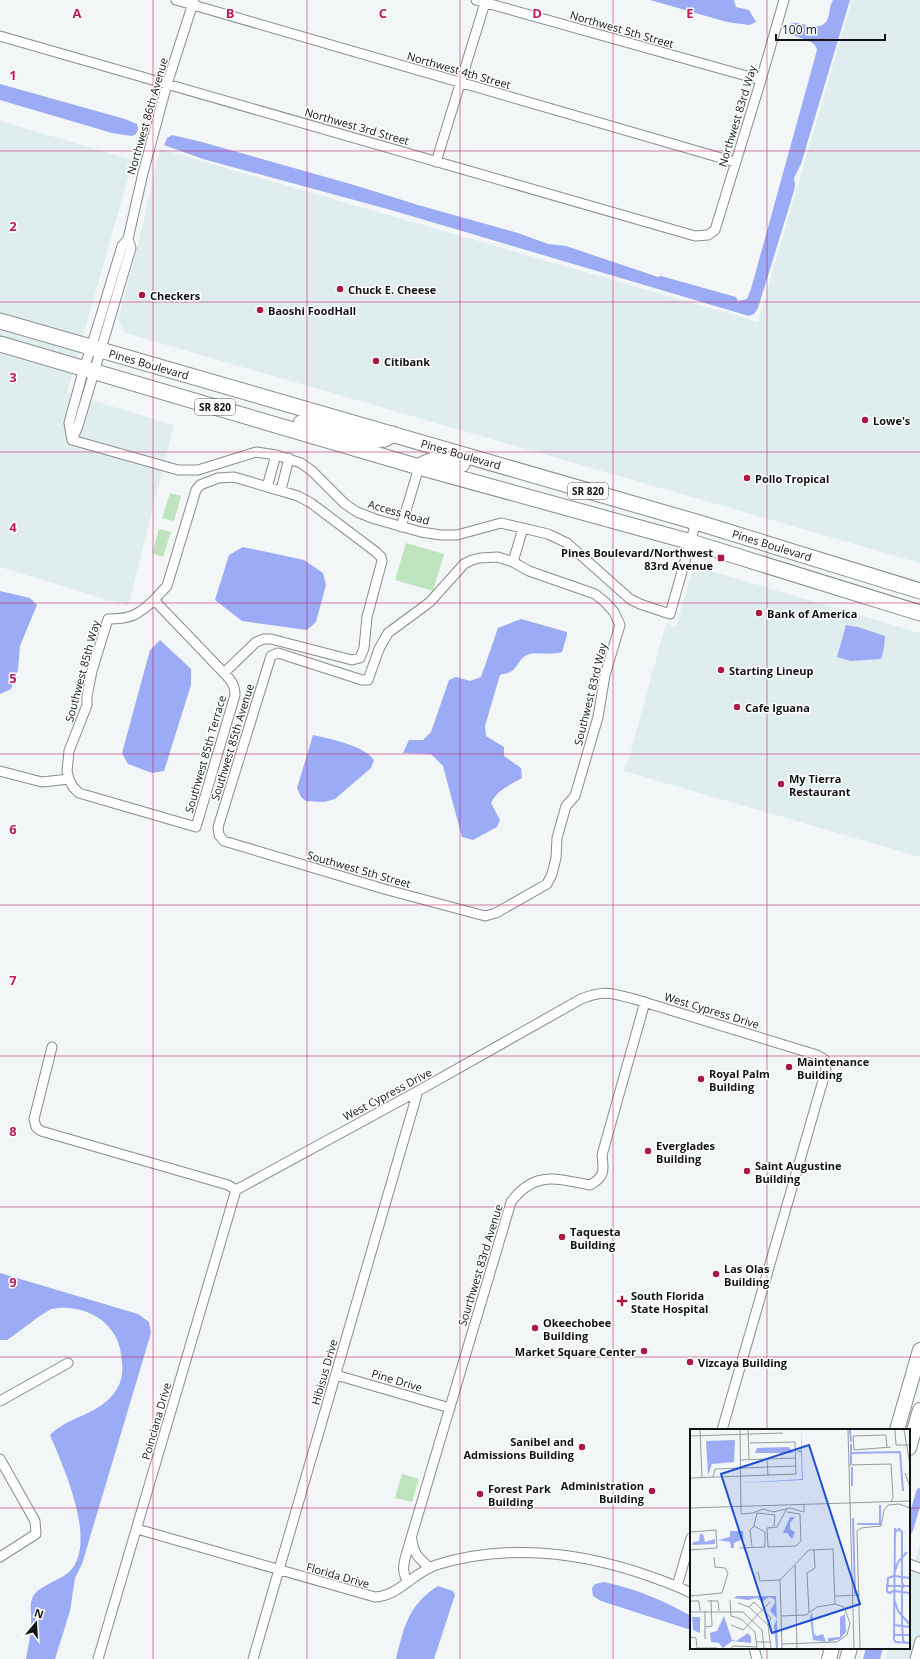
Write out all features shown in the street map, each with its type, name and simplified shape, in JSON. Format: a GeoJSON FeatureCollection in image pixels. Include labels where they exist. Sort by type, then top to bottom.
{"type":"FeatureCollection","features":[{"type":"Feature","properties":{"kind":"highway","name":"Pines Boulevard"},"geometry":{"type":"LineString","coordinates":[[0,321],[696,522],[916,601]]}},
{"type":"Feature","properties":{"kind":"highway","name":"Pines Boulevard"},"geometry":{"type":"LineString","coordinates":[[0,344],[420,467],[691,542],[819,582],[916,601]]}},
{"type":"Feature","properties":{"kind":"highway"},"geometry":{"type":"LineString","coordinates":[[268,422],[282,420],[373,440],[385,439],[392,434]]}},
{"type":"Feature","properties":{"kind":"highway"},"geometry":{"type":"LineString","coordinates":[[420,467],[431,461],[446,460],[534,480],[544,478]]}},
{"type":"Feature","properties":{"kind":"highway"},"geometry":{"type":"LineString","coordinates":[[819,582],[833,578],[888,595],[902,597],[907,595],[916,601]]}},
{"type":"Feature","properties":{"kind":"main road"},"geometry":{"type":"LineString","coordinates":[[897,1429],[920,1350]]}},
{"type":"Feature","properties":{"kind":"main road"},"geometry":{"type":"LineString","coordinates":[[910,1445],[920,1410]]}},
{"type":"Feature","properties":{"kind":"main road"},"geometry":{"type":"LineString","coordinates":[[829,1659],[832,1649]]}},
{"type":"Feature","properties":{"kind":"main road"},"geometry":{"type":"LineString","coordinates":[[847,1659],[850,1649]]}},
{"type":"Feature","properties":{"kind":"street","name":"Northwest 4th Street"},"geometry":{"type":"LineString","coordinates":[[176,0],[193,2],[460,83],[735,162]]}},
{"type":"Feature","properties":{"kind":"street","name":"Northwest 5th Street"},"geometry":{"type":"LineString","coordinates":[[476,0],[761,80]]}},
{"type":"Feature","properties":{"kind":"street","name":"Northwest 83rd Way"},"geometry":{"type":"LineString","coordinates":[[708,235],[715,230],[784,0]]}},
{"type":"Feature","properties":{"kind":"street","name":"Northwest 86th Avenue"},"geometry":{"type":"LineString","coordinates":[[89,370],[131,248],[128,239],[142,175],[167,84],[193,2]]}},
{"type":"Feature","properties":{"kind":"street"},"geometry":{"type":"LineString","coordinates":[[436,162],[485,3]]}},
{"type":"Feature","properties":{"kind":"street","name":"Northwest 3rd Street"},"geometry":{"type":"LineString","coordinates":[[0,36],[695,236],[708,235]]}},
{"type":"Feature","properties":{"kind":"street","name":"Access Road"},"geometry":{"type":"LineString","coordinates":[[89,370],[69,423],[72,440],[178,470],[198,470],[256,452],[290,458],[301,463],[312,471],[345,504],[356,512],[421,532],[441,535],[457,535],[501,523],[548,534],[567,543],[630,599],[670,614],[691,542]]}},
{"type":"Feature","properties":{"kind":"street"},"geometry":{"type":"LineString","coordinates":[[267,487],[276,455]]}},
{"type":"Feature","properties":{"kind":"street"},"geometry":{"type":"LineString","coordinates":[[281,490],[290,458]]}},
{"type":"Feature","properties":{"kind":"street"},"geometry":{"type":"LineString","coordinates":[[401,526],[420,467]]}},
{"type":"Feature","properties":{"kind":"street"},"geometry":{"type":"LineString","coordinates":[[154,600],[167,586],[196,490],[200,485],[218,478],[234,477],[298,496],[311,503],[381,557],[381,565],[367,617],[364,648],[360,658],[352,660],[271,639],[264,639],[256,642],[224,673]]}},
{"type":"Feature","properties":{"kind":"street"},"geometry":{"type":"LineString","coordinates":[[691,542],[696,522]]}},
{"type":"Feature","properties":{"kind":"street"},"geometry":{"type":"LineString","coordinates":[[513,562],[523,528]]}},
{"type":"Feature","properties":{"kind":"street","name":"Southwest 85th Avenue"},"geometry":{"type":"LineString","coordinates":[[219,835],[218,827],[271,656],[278,653],[362,680],[368,680],[379,649],[388,633],[430,602],[464,564],[480,558],[498,557],[513,562]]}},
{"type":"Feature","properties":{"kind":"street","name":"Southwest 83rd Way"},"geometry":{"type":"LineString","coordinates":[[496,913],[547,884],[552,874],[556,858],[557,838],[566,806],[575,796],[598,718],[605,675],[620,625],[614,612],[595,594],[529,571],[513,562]]}},
{"type":"Feature","properties":{"kind":"street","name":"Southwest 85th Terrace"},"geometry":{"type":"LineString","coordinates":[[69,779],[73,787],[79,793],[196,827],[235,695],[235,688],[224,673],[154,600]]}},
{"type":"Feature","properties":{"kind":"street","name":"Southwest 85th Way"},"geometry":{"type":"LineString","coordinates":[[69,779],[67,772],[69,751],[87,705],[87,696],[92,671],[108,619],[118,619],[139,613],[154,600]]}},
{"type":"Feature","properties":{"kind":"street"},"geometry":{"type":"LineString","coordinates":[[0,771],[42,782],[69,779]]}},
{"type":"Feature","properties":{"kind":"street","name":"Southwest 5th Street"},"geometry":{"type":"LineString","coordinates":[[219,835],[224,841],[384,889],[485,916],[496,913]]}},
{"type":"Feature","properties":{"kind":"street","name":"West Cypress Drive"},"geometry":{"type":"LineString","coordinates":[[236,1190],[418,1091],[581,999],[595,994],[604,993],[645,1002],[817,1055],[824,1059],[826,1070],[722,1429]]}},
{"type":"Feature","properties":{"kind":"street","name":"Sourthwest 83rd Avenue"},"geometry":{"type":"LineString","coordinates":[[408,1582],[404,1575],[403,1568],[511,1202],[518,1193],[532,1183],[547,1179],[565,1179],[590,1185],[597,1182],[602,1175],[604,1165],[602,1155],[645,1002]]}},
{"type":"Feature","properties":{"kind":"street"},"geometry":{"type":"LineString","coordinates":[[52,1048],[34,1119],[36,1127],[41,1131],[228,1185],[236,1190]]}},
{"type":"Feature","properties":{"kind":"street","name":"Hibisus Drive"},"geometry":{"type":"LineString","coordinates":[[253,1659],[418,1091]]}},
{"type":"Feature","properties":{"kind":"street","name":"Poinciana Drive"},"geometry":{"type":"LineString","coordinates":[[98,1659],[236,1190]]}},
{"type":"Feature","properties":{"kind":"street"},"geometry":{"type":"LineString","coordinates":[[0,1401],[68,1363]]}},
{"type":"Feature","properties":{"kind":"street","name":"Pine Drive"},"geometry":{"type":"LineString","coordinates":[[336,1375],[450,1408]]}},
{"type":"Feature","properties":{"kind":"street"},"geometry":{"type":"LineString","coordinates":[[0,1459],[35,1522],[36,1534],[0,1557]]}},
{"type":"Feature","properties":{"kind":"street","name":"Florida Drive"},"geometry":{"type":"LineString","coordinates":[[137,1529],[375,1597],[386,1597],[430,1568],[456,1559],[496,1553],[555,1555],[604,1562],[677,1586],[690,1592]]}},
{"type":"Feature","properties":{"kind":"street"},"geometry":{"type":"LineString","coordinates":[[412,1538],[413,1549],[416,1555],[430,1568]]}},
{"type":"Feature","properties":{"kind":"street"},"geometry":{"type":"LineString","coordinates":[[677,1586],[690,1541]]}},
{"type":"Feature","properties":{"kind":"street"},"geometry":{"type":"LineString","coordinates":[[910,1564],[920,1568]]}},
{"type":"Feature","properties":{"kind":"street"},"geometry":{"type":"LineString","coordinates":[[915,1659],[920,1642]]}},
{"type":"Feature","properties":{"kind":"street"},"geometry":{"type":"LineString","coordinates":[[754,1649],[757,1659]]}},
{"type":"Feature","properties":{"kind":"shaded area"},"geometry":{"type":"Polygon","coordinates":[[[852,0],[920,0],[920,563],[125,333],[118,320],[136,253],[160,149],[758,322],[852,0]]]}},
{"type":"Feature","properties":{"kind":"shaded area"},"geometry":{"type":"Polygon","coordinates":[[[0,121],[133,160],[67,393],[174,425],[128,606],[0,567],[0,121]]]}},
{"type":"Feature","properties":{"kind":"shaded area"},"geometry":{"type":"Polygon","coordinates":[[[694,566],[920,633],[920,857],[624,771],[631,751],[666,623],[676,626],[694,566]]]}},
{"type":"Feature","properties":{"kind":"shaded area"},"geometry":{"type":"Polygon","coordinates":[[[920,1544],[920,1659],[886,1659],[889,1649],[910,1649],[910,1578],[920,1544]]]}},
{"type":"Feature","properties":{"kind":"green space"},"geometry":{"type":"Polygon","coordinates":[[[170,493],[181,496],[174,521],[162,518],[170,493]]]}},
{"type":"Feature","properties":{"kind":"green space"},"geometry":{"type":"Polygon","coordinates":[[[159,529],[171,532],[163,557],[152,553],[159,529]]]}},
{"type":"Feature","properties":{"kind":"green space"},"geometry":{"type":"Polygon","coordinates":[[[406,543],[444,554],[433,591],[395,580],[406,543]]]}},
{"type":"Feature","properties":{"kind":"green space"},"geometry":{"type":"Polygon","coordinates":[[[402,1474],[419,1479],[412,1502],[395,1498],[402,1474]]]}},
{"type":"Feature","properties":{"kind":"water"},"geometry":{"type":"Polygon","coordinates":[[[650,0],[734,0],[736,7],[749,10],[756,22],[749,25],[727,22],[650,0]]]}},
{"type":"Feature","properties":{"kind":"water"},"geometry":{"type":"Polygon","coordinates":[[[833,0],[850,0],[801,164],[794,178],[794,191],[758,308],[754,314],[749,316],[391,210],[203,159],[164,145],[167,138],[172,135],[202,142],[518,233],[548,244],[566,246],[658,277],[661,276],[736,297],[738,301],[747,299],[751,289],[817,50],[813,43],[791,34],[788,31],[790,24],[798,23],[819,26],[823,24],[828,19],[830,6],[833,0]]]}},
{"type":"Feature","properties":{"kind":"water"},"geometry":{"type":"Polygon","coordinates":[[[0,84],[125,119],[137,124],[138,129],[136,134],[132,136],[112,133],[0,100],[0,84]]]}},
{"type":"Feature","properties":{"kind":"water"},"geometry":{"type":"Polygon","coordinates":[[[243,547],[304,560],[323,573],[326,585],[316,622],[307,630],[242,621],[215,600],[229,555],[243,547]]]}},
{"type":"Feature","properties":{"kind":"water"},"geometry":{"type":"Polygon","coordinates":[[[0,591],[30,598],[37,605],[20,646],[18,670],[11,689],[0,694],[0,591]]]}},
{"type":"Feature","properties":{"kind":"water"},"geometry":{"type":"Polygon","coordinates":[[[521,619],[567,632],[567,635],[562,652],[554,654],[536,653],[524,656],[512,671],[500,675],[485,726],[486,736],[504,747],[504,756],[521,768],[522,778],[500,791],[491,803],[500,820],[497,827],[473,840],[462,837],[443,766],[431,754],[403,753],[409,740],[423,740],[431,732],[449,680],[456,677],[470,681],[481,677],[498,628],[521,619]]]}},
{"type":"Feature","properties":{"kind":"water"},"geometry":{"type":"Polygon","coordinates":[[[846,625],[858,627],[885,636],[881,659],[851,661],[837,657],[846,625]]]}},
{"type":"Feature","properties":{"kind":"water"},"geometry":{"type":"Polygon","coordinates":[[[160,640],[191,669],[191,685],[164,771],[152,773],[128,764],[122,753],[150,650],[160,640]]]}},
{"type":"Feature","properties":{"kind":"water"},"geometry":{"type":"Polygon","coordinates":[[[313,735],[337,741],[362,750],[374,760],[371,768],[335,799],[324,802],[306,801],[301,797],[297,788],[313,735]]]}},
{"type":"Feature","properties":{"kind":"water"},"geometry":{"type":"Polygon","coordinates":[[[0,1273],[138,1314],[149,1322],[151,1333],[82,1564],[75,1578],[70,1611],[55,1659],[26,1659],[30,1632],[31,1605],[34,1594],[43,1587],[66,1575],[70,1571],[78,1558],[81,1542],[75,1504],[63,1465],[50,1435],[66,1423],[102,1405],[110,1398],[119,1386],[121,1379],[121,1354],[112,1331],[101,1319],[85,1311],[69,1308],[52,1309],[7,1340],[0,1340],[0,1273]]]}},
{"type":"Feature","properties":{"kind":"water"},"geometry":{"type":"Polygon","coordinates":[[[604,1582],[627,1588],[670,1605],[690,1615],[690,1630],[601,1601],[593,1596],[592,1588],[595,1584],[604,1582]]]}},
{"type":"Feature","properties":{"kind":"water"},"geometry":{"type":"Polygon","coordinates":[[[438,1586],[453,1591],[455,1595],[434,1659],[396,1659],[405,1627],[414,1609],[428,1593],[438,1586]]]}},
{"type":"Feature","properties":{"kind":"water"},"geometry":{"type":"Polygon","coordinates":[[[866,1649],[883,1649],[880,1659],[863,1659],[866,1649]]]}},
{"type":"Feature","properties":{"kind":"waterway"},"geometry":{"type":"LineString","coordinates":[[910,1527],[920,1492]]}},
{"type":"Feature","properties":{"kind":"place","name":"Chuck E. Cheese"},"geometry":{"type":"Point","coordinates":[340,289]}},
{"type":"Feature","properties":{"kind":"place","name":"Checkers"},"geometry":{"type":"Point","coordinates":[142,295]}},
{"type":"Feature","properties":{"kind":"place","name":"Baoshi FoodHall"},"geometry":{"type":"Point","coordinates":[260,310]}},
{"type":"Feature","properties":{"kind":"place","name":"Citibank"},"geometry":{"type":"Point","coordinates":[376,361]}},
{"type":"Feature","properties":{"kind":"place","name":"Lowe's"},"geometry":{"type":"Point","coordinates":[865,420]}},
{"type":"Feature","properties":{"kind":"place","name":"Pollo Tropical"},"geometry":{"type":"Point","coordinates":[747,478]}},
{"type":"Feature","properties":{"kind":"place","name":"Pines Boulevard/Northwest 83rd Avenue"},"geometry":{"type":"Point","coordinates":[721,558]}},
{"type":"Feature","properties":{"kind":"place","name":"Bank of America"},"geometry":{"type":"Point","coordinates":[759,613]}},
{"type":"Feature","properties":{"kind":"place","name":"Starting Lineup"},"geometry":{"type":"Point","coordinates":[721,670]}},
{"type":"Feature","properties":{"kind":"place","name":"Cafe Iguana"},"geometry":{"type":"Point","coordinates":[737,707]}},
{"type":"Feature","properties":{"kind":"place","name":"My Tierra Restaurant"},"geometry":{"type":"Point","coordinates":[781,784]}},
{"type":"Feature","properties":{"kind":"place","name":"Maintenance Building"},"geometry":{"type":"Point","coordinates":[789,1067]}},
{"type":"Feature","properties":{"kind":"place","name":"Royal Palm Building"},"geometry":{"type":"Point","coordinates":[701,1079]}},
{"type":"Feature","properties":{"kind":"place","name":"Everglades Building"},"geometry":{"type":"Point","coordinates":[648,1151]}},
{"type":"Feature","properties":{"kind":"place","name":"Saint Augustine Building"},"geometry":{"type":"Point","coordinates":[747,1171]}},
{"type":"Feature","properties":{"kind":"place","name":"Taquesta Building"},"geometry":{"type":"Point","coordinates":[562,1237]}},
{"type":"Feature","properties":{"kind":"place","name":"Las Olas Building"},"geometry":{"type":"Point","coordinates":[716,1274]}},
{"type":"Feature","properties":{"kind":"place","name":"South Florida State Hospital"},"geometry":{"type":"Point","coordinates":[622,1301]}},
{"type":"Feature","properties":{"kind":"place","name":"Okeechobee Building"},"geometry":{"type":"Point","coordinates":[535,1328]}},
{"type":"Feature","properties":{"kind":"place","name":"Market Square Center"},"geometry":{"type":"Point","coordinates":[644,1351]}},
{"type":"Feature","properties":{"kind":"place","name":"Vizcaya Building"},"geometry":{"type":"Point","coordinates":[690,1362]}},
{"type":"Feature","properties":{"kind":"place","name":"Sanibel and Admissions Building"},"geometry":{"type":"Point","coordinates":[582,1447]}},
{"type":"Feature","properties":{"kind":"place","name":"Administration Building"},"geometry":{"type":"Point","coordinates":[652,1491]}},
{"type":"Feature","properties":{"kind":"place","name":"Forest Park Building"},"geometry":{"type":"Point","coordinates":[480,1494]}}]}
